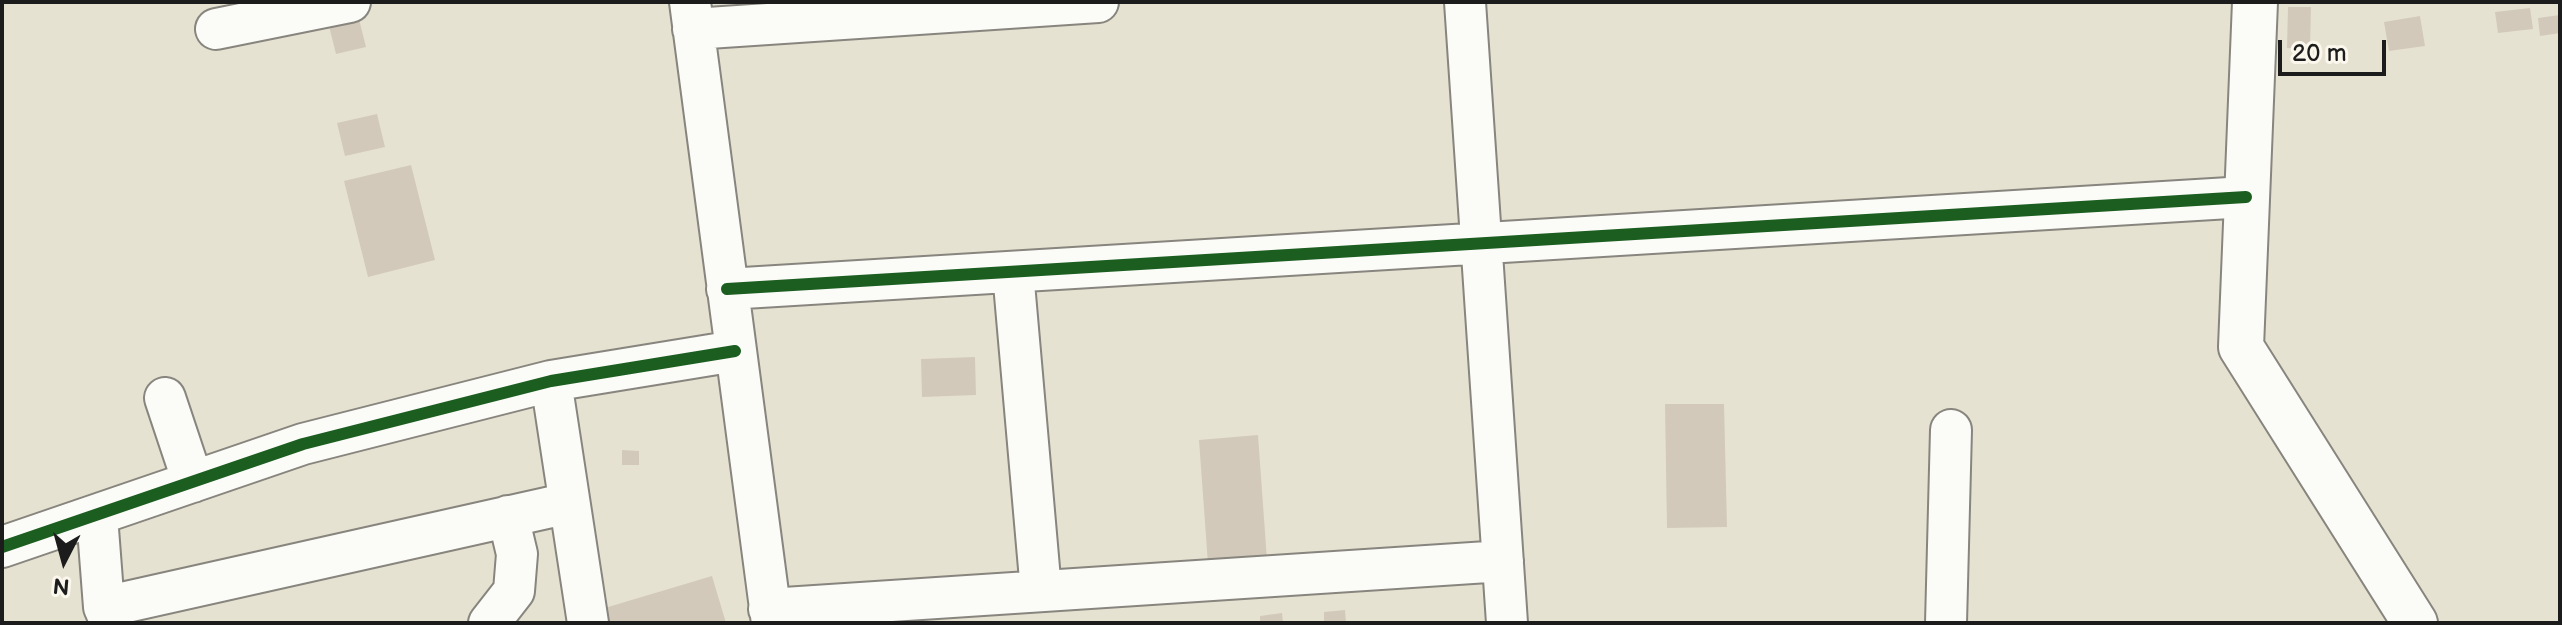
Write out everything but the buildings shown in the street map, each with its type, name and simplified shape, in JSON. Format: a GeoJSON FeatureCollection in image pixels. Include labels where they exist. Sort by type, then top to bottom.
{"type":"FeatureCollection","features":[{"type":"Feature","properties":{"kind":"street"},"geometry":{"type":"LineString","coordinates":[[216,29],[350,2]]}},
{"type":"Feature","properties":{"kind":"street"},"geometry":{"type":"LineString","coordinates":[[1098,2],[692,16],[770,616],[1041,591],[1503,561]]}},
{"type":"Feature","properties":{"kind":"street"},"geometry":{"type":"LineString","coordinates":[[1465,2],[1507,623]]}},
{"type":"Feature","properties":{"kind":"street"},"geometry":{"type":"LineString","coordinates":[[2255,2],[2241,347],[2415,623]]}},
{"type":"Feature","properties":{"kind":"street"},"geometry":{"type":"LineString","coordinates":[[727,289],[2246,197]]}},
{"type":"Feature","properties":{"kind":"street"},"geometry":{"type":"LineString","coordinates":[[1013,272],[1041,591]]}},
{"type":"Feature","properties":{"kind":"street"},"geometry":{"type":"LineString","coordinates":[[2,547],[303,444],[551,381],[735,351]]}},
{"type":"Feature","properties":{"kind":"street"},"geometry":{"type":"LineString","coordinates":[[551,381],[588,623]]}},
{"type":"Feature","properties":{"kind":"street"},"geometry":{"type":"LineString","coordinates":[[165,398],[193,482]]}},
{"type":"Feature","properties":{"kind":"street"},"geometry":{"type":"LineString","coordinates":[[1946,623],[1951,430]]}},
{"type":"Feature","properties":{"kind":"street"},"geometry":{"type":"LineString","coordinates":[[97,516],[108,615],[569,503]]}},
{"type":"Feature","properties":{"kind":"street"},"geometry":{"type":"LineString","coordinates":[[489,623],[514,591],[517,554],[508,516]]}},
{"type":"Feature","properties":{"kind":"cycle path"},"geometry":{"type":"LineString","coordinates":[[727,289],[2246,197]]}},
{"type":"Feature","properties":{"kind":"cycle path"},"geometry":{"type":"LineString","coordinates":[[2,547],[303,444],[551,381],[735,351]]}}]}
